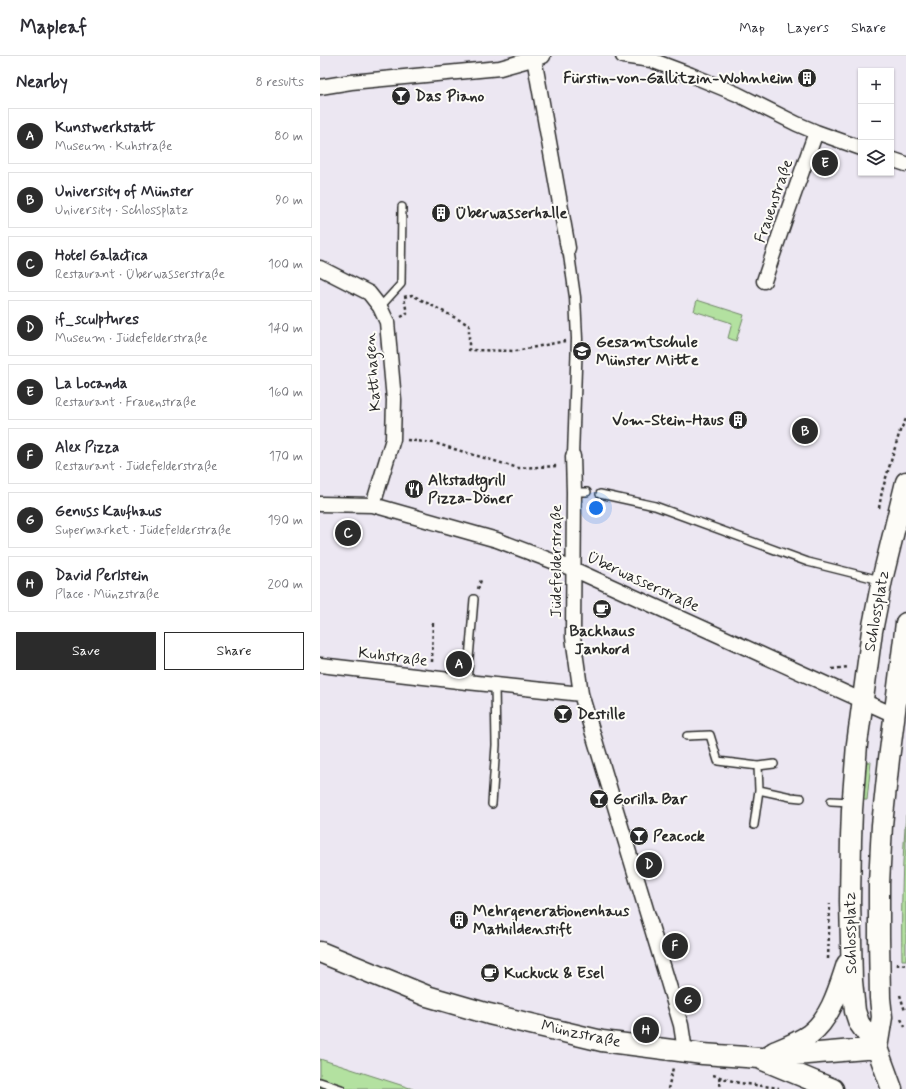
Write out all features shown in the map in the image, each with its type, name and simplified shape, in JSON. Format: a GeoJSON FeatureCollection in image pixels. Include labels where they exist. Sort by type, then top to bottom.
{"type":"FeatureCollection","features":[{"type":"Feature","properties":{"kind":"main road","name":"Schlossplatz"},"geometry":{"type":"LineString","coordinates":[[877,1048],[859,1023],[855,1011],[853,992],[850,871],[853,802],[858,744],[872,631],[882,580],[906,482]]}},
{"type":"Feature","properties":{"kind":"main road","name":"Schlossplatz"},"geometry":{"type":"LineString","coordinates":[[877,1048],[882,1017],[879,954],[880,858],[885,795],[897,716],[906,623]]}},
{"type":"Feature","properties":{"kind":"main road","name":"Münzstraße"},"geometry":{"type":"LineString","coordinates":[[320,952],[427,996],[482,1012],[602,1041],[677,1054],[703,1054],[760,1058],[877,1048]]}},
{"type":"Feature","properties":{"kind":"main road"},"geometry":{"type":"LineString","coordinates":[[760,1058],[810,1034],[823,1020],[837,995],[852,952]]}},
{"type":"Feature","properties":{"kind":"main road"},"geometry":{"type":"LineString","coordinates":[[877,1048],[892,1089]]}},
{"type":"Feature","properties":{"kind":"main road"},"geometry":{"type":"LineString","coordinates":[[760,1058],[833,1089]]}},
{"type":"Feature","properties":{"kind":"street"},"geometry":{"type":"LineString","coordinates":[[623,56],[651,60],[691,75],[737,94],[797,124],[858,147]]}},
{"type":"Feature","properties":{"kind":"street"},"geometry":{"type":"LineString","coordinates":[[320,87],[351,82],[500,68],[530,58]]}},
{"type":"Feature","properties":{"kind":"street","name":"Jüdefelderstraße"},"geometry":{"type":"LineString","coordinates":[[530,58],[568,248],[575,297],[577,339],[573,461],[580,492],[573,568],[573,637],[581,694],[680,1025],[677,1054]]}},
{"type":"Feature","properties":{"kind":"street","name":"Frauenstraße"},"geometry":{"type":"LineString","coordinates":[[764,281],[816,132]]}},
{"type":"Feature","properties":{"kind":"street"},"geometry":{"type":"LineString","coordinates":[[894,160],[906,164]]}},
{"type":"Feature","properties":{"kind":"street","name":"Katthagen"},"geometry":{"type":"LineString","coordinates":[[320,268],[369,293],[380,307],[386,322],[394,400],[393,439],[373,505]]}},
{"type":"Feature","properties":{"kind":"street","name":"Überwasserstraße"},"geometry":{"type":"LineString","coordinates":[[320,504],[373,505],[497,540],[573,568],[863,702],[897,716]]}},
{"type":"Feature","properties":{"kind":"street","name":"Kuhstraße"},"geometry":{"type":"LineString","coordinates":[[320,665],[581,694]]}},
{"type":"Feature","properties":{"kind":"lane"},"geometry":{"type":"LineString","coordinates":[[380,307],[401,284],[402,207]]}},
{"type":"Feature","properties":{"kind":"lane"},"geometry":{"type":"LineString","coordinates":[[600,494],[655,506],[808,562],[882,580]]}},
{"type":"Feature","properties":{"kind":"lane"},"geometry":{"type":"LineString","coordinates":[[467,682],[474,599]]}},
{"type":"Feature","properties":{"kind":"lane"},"geometry":{"type":"LineString","coordinates":[[492,804],[496,746],[495,685]]}},
{"type":"Feature","properties":{"kind":"lane"},"geometry":{"type":"LineString","coordinates":[[686,736],[710,735],[718,761],[758,766],[774,764]]}},
{"type":"Feature","properties":{"kind":"lane"},"geometry":{"type":"LineString","coordinates":[[754,825],[759,790],[758,766]]}},
{"type":"Feature","properties":{"kind":"lane"},"geometry":{"type":"LineString","coordinates":[[759,790],[801,798]]}},
{"type":"Feature","properties":{"kind":"lane"},"geometry":{"type":"LineString","coordinates":[[831,801],[853,802]]}},
{"type":"Feature","properties":{"kind":"lane"},"geometry":{"type":"LineString","coordinates":[[320,1082],[341,1089]]}},
{"type":"Feature","properties":{"kind":"path"},"geometry":{"type":"LineString","coordinates":[[407,314],[404,297],[412,296],[469,325],[469,350],[516,351],[577,339]]}},
{"type":"Feature","properties":{"kind":"path"},"geometry":{"type":"LineString","coordinates":[[393,439],[434,443],[518,468],[573,461]]}},
{"type":"Feature","properties":{"kind":"path"},"geometry":{"type":"LineString","coordinates":[[480,585],[481,580]]}},
{"type":"Feature","properties":{"kind":"path"},"geometry":{"type":"LineString","coordinates":[[432,665],[433,620]]}},
{"type":"Feature","properties":{"kind":"path"},"geometry":{"type":"LineString","coordinates":[[668,1089],[677,1054]]}},
{"type":"Feature","properties":{"kind":"path"},"geometry":{"type":"LineString","coordinates":[[707,1072],[739,1083],[782,1088]]}},
{"type":"Feature","properties":{"kind":"path"},"geometry":{"type":"LineString","coordinates":[[719,1077],[721,1089]]}},
{"type":"Feature","properties":{"kind":"green space"},"geometry":{"type":"Polygon","coordinates":[[[697,300],[744,315],[736,341],[728,338],[732,323],[694,311],[697,300]]]}},
{"type":"Feature","properties":{"kind":"green space"},"geometry":{"type":"Polygon","coordinates":[[[866,762],[871,762],[867,800],[863,800],[866,762]]]}},
{"type":"Feature","properties":{"kind":"green space"},"geometry":{"type":"Polygon","coordinates":[[[906,815],[906,960],[902,960],[902,887],[906,815]]]}},
{"type":"Feature","properties":{"kind":"green space"},"geometry":{"type":"Polygon","coordinates":[[[320,1059],[413,1089],[320,1089],[320,1059]]]}},
{"type":"Feature","properties":{"kind":"place","name":"Fürstin-von-Gallitzin-Wohnheim"},"geometry":{"type":"Point","coordinates":[807,78]}},
{"type":"Feature","properties":{"kind":"place","name":"Das Piano"},"geometry":{"type":"Point","coordinates":[401,96]}},
{"type":"Feature","properties":{"kind":"place","name":"La Locanda"},"geometry":{"type":"Point","coordinates":[825,163]}},
{"type":"Feature","properties":{"kind":"place","name":"Überwasserhalle"},"geometry":{"type":"Point","coordinates":[441,213]}},
{"type":"Feature","properties":{"kind":"place","name":"Gesamtschule Münster Mitte"},"geometry":{"type":"Point","coordinates":[582,351]}},
{"type":"Feature","properties":{"kind":"place","name":"Vom-Stein-Haus"},"geometry":{"type":"Point","coordinates":[738,420]}},
{"type":"Feature","properties":{"kind":"place","name":"University of Münster"},"geometry":{"type":"Point","coordinates":[805,431]}},
{"type":"Feature","properties":{"kind":"place","name":"Altstadtgrill Pizza-Döner"},"geometry":{"type":"Point","coordinates":[414,489]}},
{"type":"Feature","properties":{"kind":"place","name":"Hotel Galactica"},"geometry":{"type":"Point","coordinates":[348,533]}},
{"type":"Feature","properties":{"kind":"place","name":"Backhaus Jankord"},"geometry":{"type":"Point","coordinates":[602,609]}},
{"type":"Feature","properties":{"kind":"place","name":"Kunstwerkstatt"},"geometry":{"type":"Point","coordinates":[459,664]}},
{"type":"Feature","properties":{"kind":"place","name":"Destille"},"geometry":{"type":"Point","coordinates":[563,714]}},
{"type":"Feature","properties":{"kind":"place","name":"Gorilla Bar"},"geometry":{"type":"Point","coordinates":[599,799]}},
{"type":"Feature","properties":{"kind":"place","name":"Peacock"},"geometry":{"type":"Point","coordinates":[639,836]}},
{"type":"Feature","properties":{"kind":"place","name":"if_sculptures"},"geometry":{"type":"Point","coordinates":[649,865]}},
{"type":"Feature","properties":{"kind":"place","name":"Mehrgenerationenhaus Mathildenstift"},"geometry":{"type":"Point","coordinates":[459,920]}},
{"type":"Feature","properties":{"kind":"place","name":"Alex Pizza"},"geometry":{"type":"Point","coordinates":[675,946]}},
{"type":"Feature","properties":{"kind":"place","name":"Kuckuck & Esel"},"geometry":{"type":"Point","coordinates":[490,973]}},
{"type":"Feature","properties":{"kind":"place","name":"Genuss Kaufhaus"},"geometry":{"type":"Point","coordinates":[688,1000]}},
{"type":"Feature","properties":{"kind":"place","name":"David Perlstein"},"geometry":{"type":"Point","coordinates":[646,1030]}}]}
